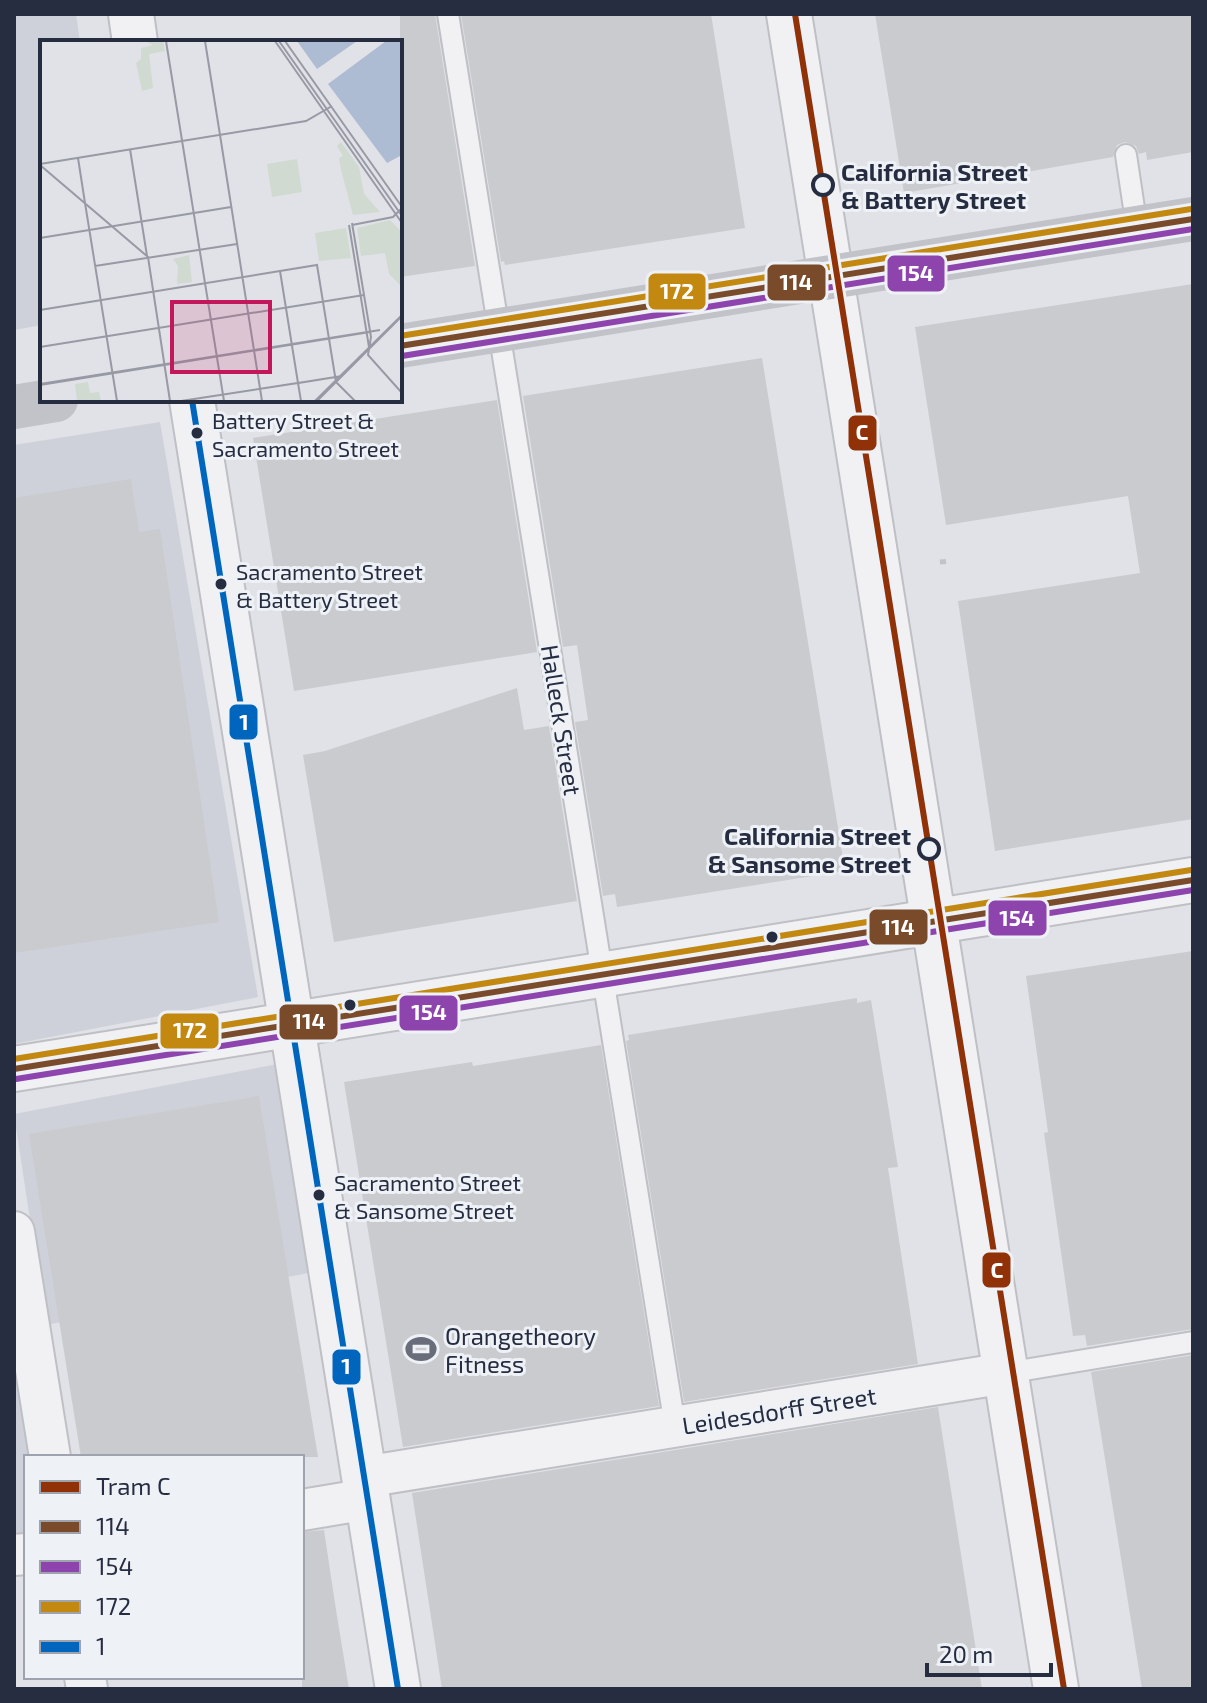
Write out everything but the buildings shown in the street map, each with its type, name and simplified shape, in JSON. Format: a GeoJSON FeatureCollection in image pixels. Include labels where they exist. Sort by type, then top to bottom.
{"type":"FeatureCollection","features":[{"type":"Feature","properties":{"kind":"main road"},"geometry":{"type":"LineString","coordinates":[[402,346],[1193,219]]}},
{"type":"Feature","properties":{"kind":"main road"},"geometry":{"type":"LineString","coordinates":[[14,407],[44,402]]}},
{"type":"Feature","properties":{"kind":"street"},"geometry":{"type":"LineString","coordinates":[[131,14],[135,40]]}},
{"type":"Feature","properties":{"kind":"street"},"geometry":{"type":"LineString","coordinates":[[789,14],[1056,1689]]}},
{"type":"Feature","properties":{"kind":"street"},"geometry":{"type":"LineString","coordinates":[[192,402],[398,1689]]}},
{"type":"Feature","properties":{"kind":"street"},"geometry":{"type":"LineString","coordinates":[[14,1069],[1193,880]]}},
{"type":"Feature","properties":{"kind":"street"},"geometry":{"type":"LineString","coordinates":[[14,1232],[50,1455]]}},
{"type":"Feature","properties":{"kind":"street","name":"Leidesdorff Street"},"geometry":{"type":"LineString","coordinates":[[304,1509],[366,1488],[675,1426],[1006,1373]]}},
{"type":"Feature","properties":{"kind":"lane","name":"Halleck Street"},"geometry":{"type":"LineString","coordinates":[[448,14],[675,1426]]}},
{"type":"Feature","properties":{"kind":"lane"},"geometry":{"type":"LineString","coordinates":[[1126,155],[1137,228]]}},
{"type":"Feature","properties":{"kind":"lane","name":"Leidesdorff Street"},"geometry":{"type":"LineString","coordinates":[[1006,1373],[1193,1342]]}},
{"type":"Feature","properties":{"kind":"path"},"geometry":{"type":"LineString","coordinates":[[940,562],[951,561]]}},
{"type":"Feature","properties":{"kind":"shaded area"},"geometry":{"type":"Polygon","coordinates":[[[14,14],[76,14],[80,40],[40,40],[40,325],[14,330],[14,14]]]}},
{"type":"Feature","properties":{"kind":"shaded area"},"geometry":{"type":"Polygon","coordinates":[[[160,422],[258,997],[14,1044],[14,445],[160,422]]]}},
{"type":"Feature","properties":{"kind":"shaded area"},"geometry":{"type":"Polygon","coordinates":[[[278,1064],[313,1272],[46,1325],[14,1114],[278,1064]]]}},
{"type":"Feature","properties":{"kind":"shaded area"},"geometry":{"type":"Polygon","coordinates":[[[14,1360],[29,1455],[24,1455],[24,1533],[14,1535],[14,1360]]]}},
{"type":"Feature","properties":{"kind":"tram line","name":"C"},"geometry":{"type":"LineString","coordinates":[[795,14],[1064,1689]]}},
{"type":"Feature","properties":{"kind":"transit line","name":"172"},"geometry":{"type":"LineString","coordinates":[[402,336],[1191,209]]}},
{"type":"Feature","properties":{"kind":"transit line","name":"114"},"geometry":{"type":"LineString","coordinates":[[402,346],[1193,219]]}},
{"type":"Feature","properties":{"kind":"transit line","name":"154"},"geometry":{"type":"LineString","coordinates":[[402,356],[1193,229]]}},
{"type":"Feature","properties":{"kind":"transit line","name":"1"},"geometry":{"type":"LineString","coordinates":[[192,402],[398,1689]]}},
{"type":"Feature","properties":{"kind":"transit line","name":"172"},"geometry":{"type":"LineString","coordinates":[[14,1059],[1191,870]]}},
{"type":"Feature","properties":{"kind":"transit line","name":"114"},"geometry":{"type":"LineString","coordinates":[[14,1069],[1193,880]]}},
{"type":"Feature","properties":{"kind":"transit line","name":"154"},"geometry":{"type":"LineString","coordinates":[[16,1079],[1193,890]]}},
{"type":"Feature","properties":{"kind":"place","name":"California Street & Battery Street"},"geometry":{"type":"Point","coordinates":[823,185]}},
{"type":"Feature","properties":{"kind":"place","name":"Battery Street & Sacramento Street"},"geometry":{"type":"Point","coordinates":[197,433]}},
{"type":"Feature","properties":{"kind":"place","name":"Sacramento Street & Battery Street"},"geometry":{"type":"Point","coordinates":[221,584]}},
{"type":"Feature","properties":{"kind":"place","name":"California Street & Sansome Street"},"geometry":{"type":"Point","coordinates":[929,849]}},
{"type":"Feature","properties":{"kind":"place","name":"Sacramento Street & Sansome Street"},"geometry":{"type":"Point","coordinates":[319,1195]}},
{"type":"Feature","properties":{"kind":"place","name":"Orangetheory Fitness"},"geometry":{"type":"Point","coordinates":[421,1349]}}]}
